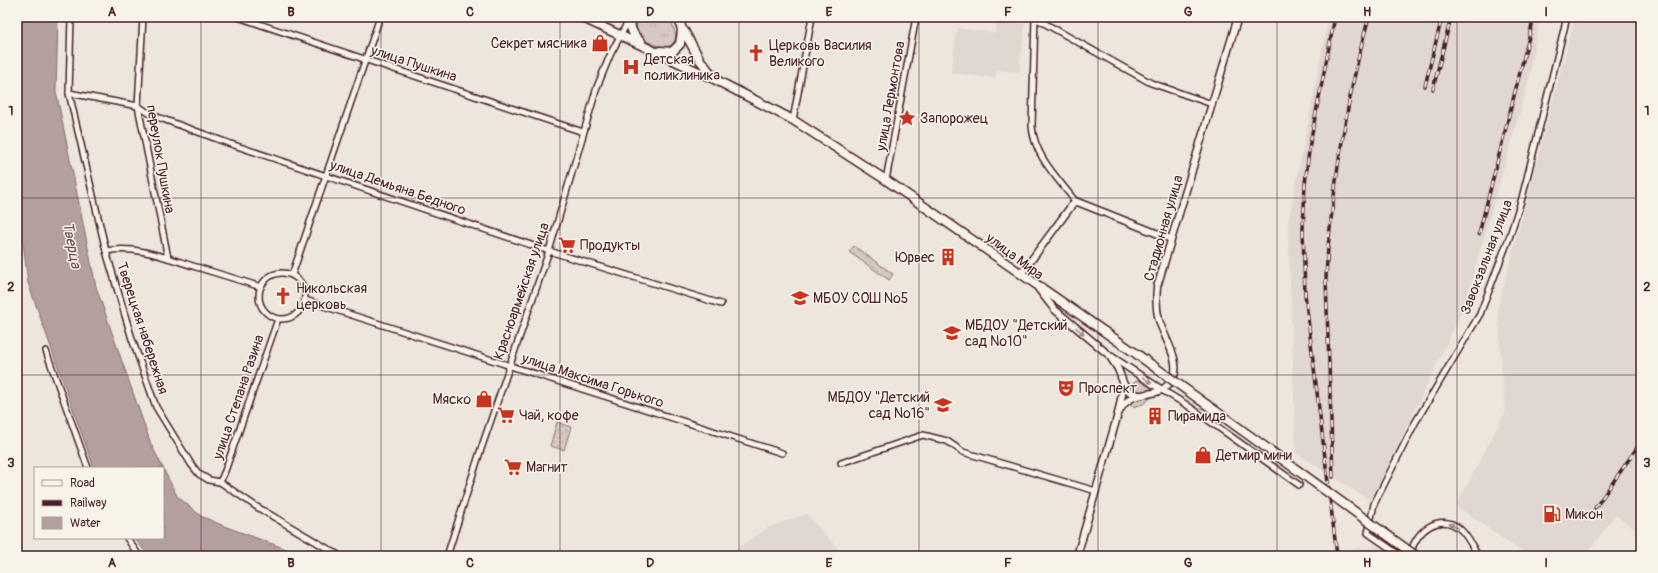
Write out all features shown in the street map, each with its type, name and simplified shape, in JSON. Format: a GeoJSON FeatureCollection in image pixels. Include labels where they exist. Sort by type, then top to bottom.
{"type":"FeatureCollection","features":[{"type":"Feature","properties":{"kind":"main road"},"geometry":{"type":"LineString","coordinates":[[581,17],[649,48],[666,52],[676,49],[682,40],[679,19]]}},
{"type":"Feature","properties":{"kind":"main road"},"geometry":{"type":"LineString","coordinates":[[631,17],[631,26],[634,35],[649,48]]}},
{"type":"Feature","properties":{"kind":"main road","name":"улица Мира"},"geometry":{"type":"LineString","coordinates":[[679,19],[694,51],[716,80]]}},
{"type":"Feature","properties":{"kind":"main road","name":"улица Мира"},"geometry":{"type":"LineString","coordinates":[[649,48],[794,120],[886,180],[1034,283]]}},
{"type":"Feature","properties":{"kind":"main road"},"geometry":{"type":"LineString","coordinates":[[1034,283],[1138,355],[1416,556]]}},
{"type":"Feature","properties":{"kind":"street","name":"Тверецкая набережная"},"geometry":{"type":"LineString","coordinates":[[71,17],[69,93],[106,251],[132,338],[156,407],[191,464],[199,474],[209,480],[220,482],[257,507],[340,556]]}},
{"type":"Feature","properties":{"kind":"street","name":"переулок Пушкина"},"geometry":{"type":"LineString","coordinates":[[143,17],[138,106],[168,258]]}},
{"type":"Feature","properties":{"kind":"street","name":"улица Пушкина"},"geometry":{"type":"LineString","coordinates":[[238,17],[583,132]]}},
{"type":"Feature","properties":{"kind":"street"},"geometry":{"type":"LineString","coordinates":[[292,274],[380,17]]}},
{"type":"Feature","properties":{"kind":"street","name":"Красноармейская улица"},"geometry":{"type":"LineString","coordinates":[[447,556],[509,365],[549,251],[597,87],[620,35],[631,17]]}},
{"type":"Feature","properties":{"kind":"street"},"geometry":{"type":"LineString","coordinates":[[794,120],[812,17]]}},
{"type":"Feature","properties":{"kind":"street","name":"улица Лермонтова"},"geometry":{"type":"LineString","coordinates":[[886,180],[916,17]]}},
{"type":"Feature","properties":{"kind":"street","name":"Стадионная улица"},"geometry":{"type":"LineString","coordinates":[[1162,390],[1173,379],[1175,371],[1174,358],[1158,320],[1156,303],[1158,282],[1238,17]]}},
{"type":"Feature","properties":{"kind":"street","name":"Завокзальная улица"},"geometry":{"type":"LineString","coordinates":[[1401,556],[1368,533],[1374,504],[1415,423],[1480,314],[1509,238],[1522,198],[1567,17]]}},
{"type":"Feature","properties":{"kind":"street"},"geometry":{"type":"LineString","coordinates":[[1171,239],[1075,201],[1042,158],[1033,138],[1032,126],[1035,18],[1151,83],[1212,104]]}},
{"type":"Feature","properties":{"kind":"street","name":"улица Демьяна Бедного"},"geometry":{"type":"LineString","coordinates":[[69,93],[138,106],[152,115],[326,176],[549,251],[720,304]]}},
{"type":"Feature","properties":{"kind":"street"},"geometry":{"type":"LineString","coordinates":[[1021,274],[1075,201]]}},
{"type":"Feature","properties":{"kind":"street"},"geometry":{"type":"LineString","coordinates":[[106,251],[131,249],[168,258],[261,287]]}},
{"type":"Feature","properties":{"kind":"street"},"geometry":{"type":"LineString","coordinates":[[280,272],[292,274],[301,282],[306,294],[305,300],[296,315],[284,319],[278,318],[266,312],[262,307],[259,294],[261,287],[268,277],[274,274],[280,272]]}},
{"type":"Feature","properties":{"kind":"street","name":"улица Мира"},"geometry":{"type":"LineString","coordinates":[[1034,283],[1054,309],[1109,355],[1118,369],[1124,385]]}},
{"type":"Feature","properties":{"kind":"street","name":"улица Максима Горького"},"geometry":{"type":"LineString","coordinates":[[305,300],[782,453]]}},
{"type":"Feature","properties":{"kind":"street","name":"улица Степана Разина"},"geometry":{"type":"LineString","coordinates":[[220,482],[278,318]]}},
{"type":"Feature","properties":{"kind":"street"},"geometry":{"type":"LineString","coordinates":[[46,351],[88,467]]}},
{"type":"Feature","properties":{"kind":"street"},"geometry":{"type":"LineString","coordinates":[[1109,355],[1187,405],[1299,485]]}},
{"type":"Feature","properties":{"kind":"street"},"geometry":{"type":"LineString","coordinates":[[1124,385],[1130,392],[1139,394],[1151,394],[1162,390]]}},
{"type":"Feature","properties":{"kind":"street"},"geometry":{"type":"LineString","coordinates":[[1077,556],[1118,414],[1124,385]]}},
{"type":"Feature","properties":{"kind":"street"},"geometry":{"type":"LineString","coordinates":[[1118,414],[1126,402],[1139,394]]}},
{"type":"Feature","properties":{"kind":"street"},"geometry":{"type":"LineString","coordinates":[[841,463],[923,435],[947,442],[964,452],[1096,491]]}},
{"type":"Feature","properties":{"kind":"street"},"geometry":{"type":"LineString","coordinates":[[1411,556],[1414,542],[1421,533],[1436,523],[1445,522],[1454,525],[1461,530],[1478,556]]}},
{"type":"Feature","properties":{"kind":"street"},"geometry":{"type":"LineString","coordinates":[[128,539],[139,556]]}},
{"type":"Feature","properties":{"kind":"shaded area"},"geometry":{"type":"Polygon","coordinates":[[[1329,17],[1540,17],[1528,83],[1464,307],[1371,501],[1296,453],[1288,223],[1329,17]]]}},
{"type":"Feature","properties":{"kind":"shaded area"},"geometry":{"type":"Polygon","coordinates":[[[1575,17],[1638,17],[1641,35],[1641,533],[1615,515],[1585,556],[1528,556],[1456,506],[1505,413],[1498,308],[1575,17]]]}},
{"type":"Feature","properties":{"kind":"shaded area"},"geometry":{"type":"Polygon","coordinates":[[[997,21],[1025,24],[1019,72],[996,70],[995,78],[951,73],[957,28],[995,33],[997,21]]]}},
{"type":"Feature","properties":{"kind":"shaded area"},"geometry":{"type":"Polygon","coordinates":[[[806,514],[845,556],[726,556],[769,527],[806,514]]]}},
{"type":"Feature","properties":{"kind":"shaded area"},"geometry":{"type":"Polygon","coordinates":[[[1379,547],[1390,556],[1351,556],[1351,549],[1379,547]]]}},
{"type":"Feature","properties":{"kind":"green space"},"geometry":{"type":"Polygon","coordinates":[[[639,17],[670,17],[676,36],[673,44],[669,46],[660,46],[644,40],[638,33],[637,29],[639,17]]]}},
{"type":"Feature","properties":{"kind":"green space"},"geometry":{"type":"Polygon","coordinates":[[[854,246],[893,274],[889,280],[849,252],[854,246]]]}},
{"type":"Feature","properties":{"kind":"green space"},"geometry":{"type":"Polygon","coordinates":[[[1138,380],[1157,391],[1157,393],[1143,404],[1133,407],[1129,404],[1132,384],[1138,380]]]}},
{"type":"Feature","properties":{"kind":"green space"},"geometry":{"type":"Polygon","coordinates":[[[557,422],[571,427],[564,450],[550,446],[557,422]]]}},
{"type":"Feature","properties":{"kind":"water","name":"Тверца"},"geometry":{"type":"Polygon","coordinates":[[[17,17],[58,17],[56,91],[96,287],[151,444],[162,467],[94,467],[28,283],[17,193],[17,17]]]}},
{"type":"Feature","properties":{"kind":"water"},"geometry":{"type":"Polygon","coordinates":[[[164,470],[177,496],[201,516],[305,556],[149,556],[135,539],[164,539],[164,470]]]}},
{"type":"Feature","properties":{"kind":"railway"},"geometry":{"type":"LineString","coordinates":[[1335,17],[1310,143],[1305,184],[1303,230],[1305,294],[1337,556]]}},
{"type":"Feature","properties":{"kind":"railway"},"geometry":{"type":"LineString","coordinates":[[1333,477],[1326,280],[1330,223],[1344,128],[1355,72],[1369,17]]}},
{"type":"Feature","properties":{"kind":"railway"},"geometry":{"type":"LineString","coordinates":[[1425,86],[1442,17]]}},
{"type":"Feature","properties":{"kind":"railway"},"geometry":{"type":"LineString","coordinates":[[1433,89],[1451,17]]}},
{"type":"Feature","properties":{"kind":"railway"},"geometry":{"type":"LineString","coordinates":[[1479,234],[1534,17]]}},
{"type":"Feature","properties":{"kind":"railway"},"geometry":{"type":"LineString","coordinates":[[1595,508],[1641,442]]}},
{"type":"Feature","properties":{"kind":"place","name":"Секрет мясника"},"geometry":{"type":"Point","coordinates":[600,43]}},
{"type":"Feature","properties":{"kind":"place","name":"Церковь Василия Великого"},"geometry":{"type":"Point","coordinates":[756,53]}},
{"type":"Feature","properties":{"kind":"place","name":"Детская поликлиника"},"geometry":{"type":"Point","coordinates":[631,67]}},
{"type":"Feature","properties":{"kind":"place","name":"Запорожец"},"geometry":{"type":"Point","coordinates":[907,118]}},
{"type":"Feature","properties":{"kind":"place","name":"Продукты"},"geometry":{"type":"Point","coordinates":[567,245]}},
{"type":"Feature","properties":{"kind":"place","name":"Юрвес"},"geometry":{"type":"Point","coordinates":[948,257]}},
{"type":"Feature","properties":{"kind":"place","name":"Никольская церковь"},"geometry":{"type":"Point","coordinates":[283,296]}},
{"type":"Feature","properties":{"kind":"place","name":"МБОУ СОШ №5"},"geometry":{"type":"Point","coordinates":[800,298]}},
{"type":"Feature","properties":{"kind":"place","name":"МБДОУ \"Детский сад №10\""},"geometry":{"type":"Point","coordinates":[952,333]}},
{"type":"Feature","properties":{"kind":"place","name":"Проспект"},"geometry":{"type":"Point","coordinates":[1066,388]}},
{"type":"Feature","properties":{"kind":"place","name":"Мяско"},"geometry":{"type":"Point","coordinates":[484,399]}},
{"type":"Feature","properties":{"kind":"place","name":"МБДОУ \"Детский сад №16\""},"geometry":{"type":"Point","coordinates":[943,405]}},
{"type":"Feature","properties":{"kind":"place","name":"Чай, кофе"},"geometry":{"type":"Point","coordinates":[506,415]}},
{"type":"Feature","properties":{"kind":"place","name":"Пирамида"},"geometry":{"type":"Point","coordinates":[1155,416]}},
{"type":"Feature","properties":{"kind":"place","name":"Детмир мини"},"geometry":{"type":"Point","coordinates":[1203,455]}},
{"type":"Feature","properties":{"kind":"place","name":"Магнит"},"geometry":{"type":"Point","coordinates":[513,467]}},
{"type":"Feature","properties":{"kind":"place","name":"Микон"},"geometry":{"type":"Point","coordinates":[1552,514]}}]}
